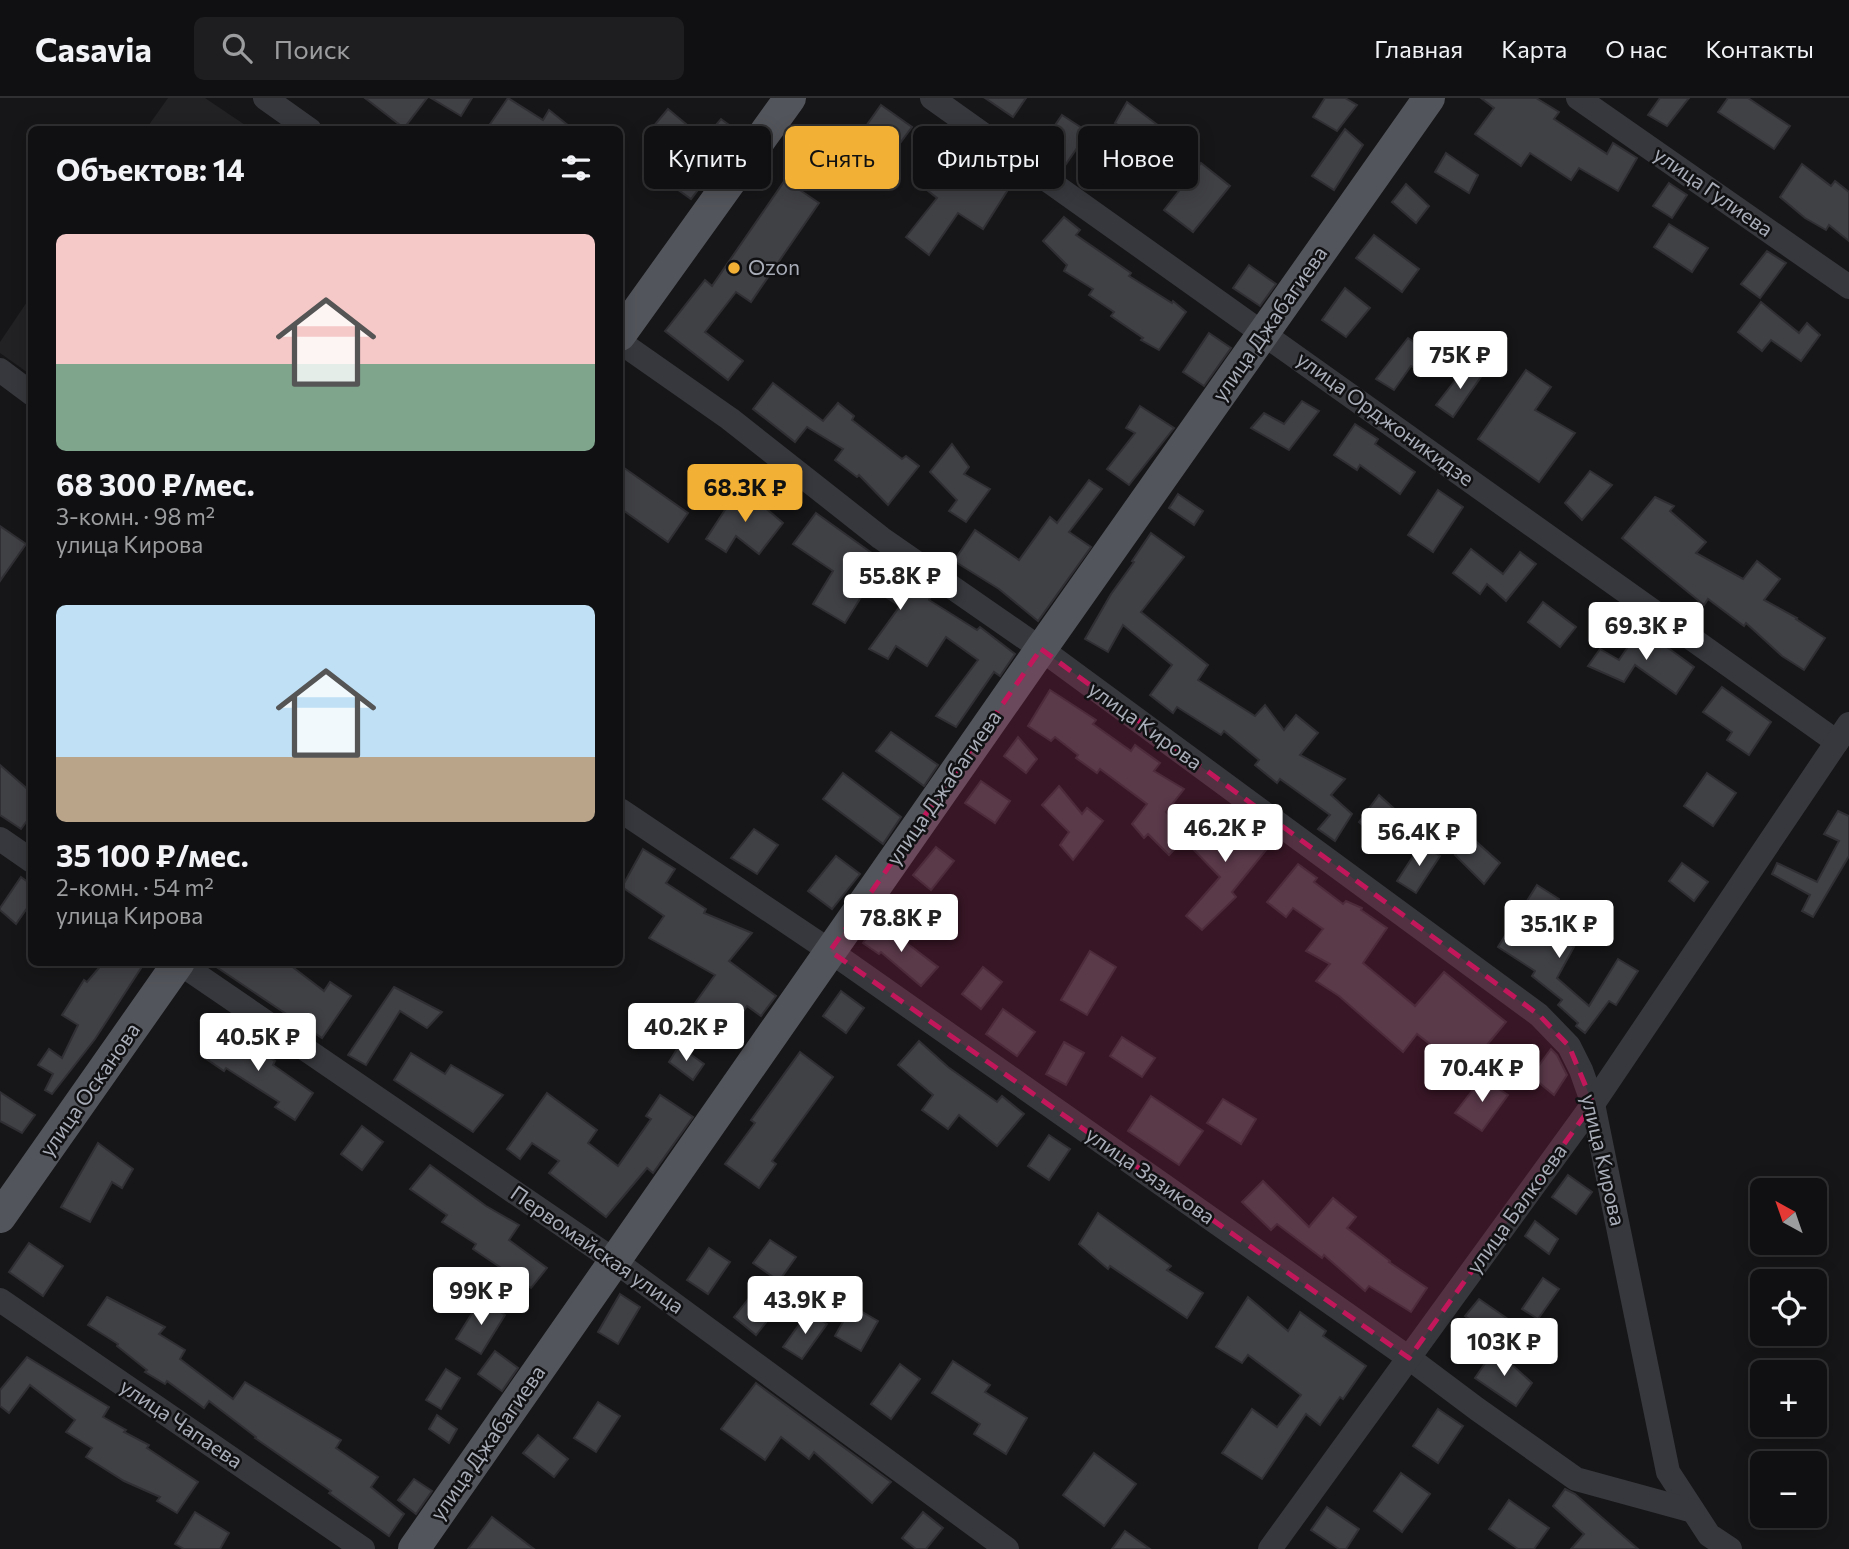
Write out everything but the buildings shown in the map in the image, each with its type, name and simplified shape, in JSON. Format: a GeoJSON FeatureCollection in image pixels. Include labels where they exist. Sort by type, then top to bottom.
{"type":"FeatureCollection","features":[{"type":"Feature","properties":{"kind":"main road"},"geometry":{"type":"LineString","coordinates":[[623,331],[790,98]]}},
{"type":"Feature","properties":{"kind":"main road","name":"улица Джабагиева"},"geometry":{"type":"LineString","coordinates":[[414,1549],[1041,649],[1429,98]]}},
{"type":"Feature","properties":{"kind":"main road","name":"улица Осканова"},"geometry":{"type":"LineString","coordinates":[[0,1217],[177,966]]}},
{"type":"Feature","properties":{"kind":"street"},"geometry":{"type":"LineString","coordinates":[[265,98],[304,126]]}},
{"type":"Feature","properties":{"kind":"street","name":"улица Орджоникидзе"},"geometry":{"type":"LineString","coordinates":[[932,98],[1263,332],[1843,733]]}},
{"type":"Feature","properties":{"kind":"street","name":"улица Гулиева"},"geometry":{"type":"LineString","coordinates":[[1578,98],[1849,287]]}},
{"type":"Feature","properties":{"kind":"street","name":"улица Кирова"},"geometry":{"type":"LineString","coordinates":[[623,344],[730,419],[881,538],[1041,649],[1539,1015],[1569,1046],[1593,1104],[1668,1472],[1693,1511],[1704,1542],[1730,1549]]}},
{"type":"Feature","properties":{"kind":"street"},"geometry":{"type":"LineString","coordinates":[[0,370],[28,391]]}},
{"type":"Feature","properties":{"kind":"street","name":"улица Балкоева"},"geometry":{"type":"LineString","coordinates":[[1270,1549],[1593,1104],[1843,733]]}},
{"type":"Feature","properties":{"kind":"street","name":"улица Зязикова"},"geometry":{"type":"LineString","coordinates":[[623,812],[830,951],[1409,1358],[1576,1479],[1693,1511]]}},
{"type":"Feature","properties":{"kind":"street"},"geometry":{"type":"LineString","coordinates":[[0,839],[28,858]]}},
{"type":"Feature","properties":{"kind":"street","name":"Первомайская улица"},"geometry":{"type":"LineString","coordinates":[[183,966],[615,1261],[1007,1549]]}},
{"type":"Feature","properties":{"kind":"street","name":"улица Чапаева"},"geometry":{"type":"LineString","coordinates":[[0,1300],[363,1549]]}},
{"type":"Feature","properties":{"kind":"highlighted area"},"geometry":{"type":"Polygon","coordinates":[[[1041,649],[1539,1015],[1569,1046],[1593,1104],[1409,1358],[830,951],[1041,649]]]}},
{"type":"Feature","properties":{"kind":"shaded area"},"geometry":{"type":"Polygon","coordinates":[[[168,98],[205,98],[247,126],[148,126],[168,98]]]}},
{"type":"Feature","properties":{"kind":"shaded area"},"geometry":{"type":"Polygon","coordinates":[[[28,300],[28,373],[0,353],[0,342],[28,300]]]}},
{"type":"Feature","properties":{"kind":"place","name":"Ozon"},"geometry":{"type":"Point","coordinates":[734,268]}}]}
